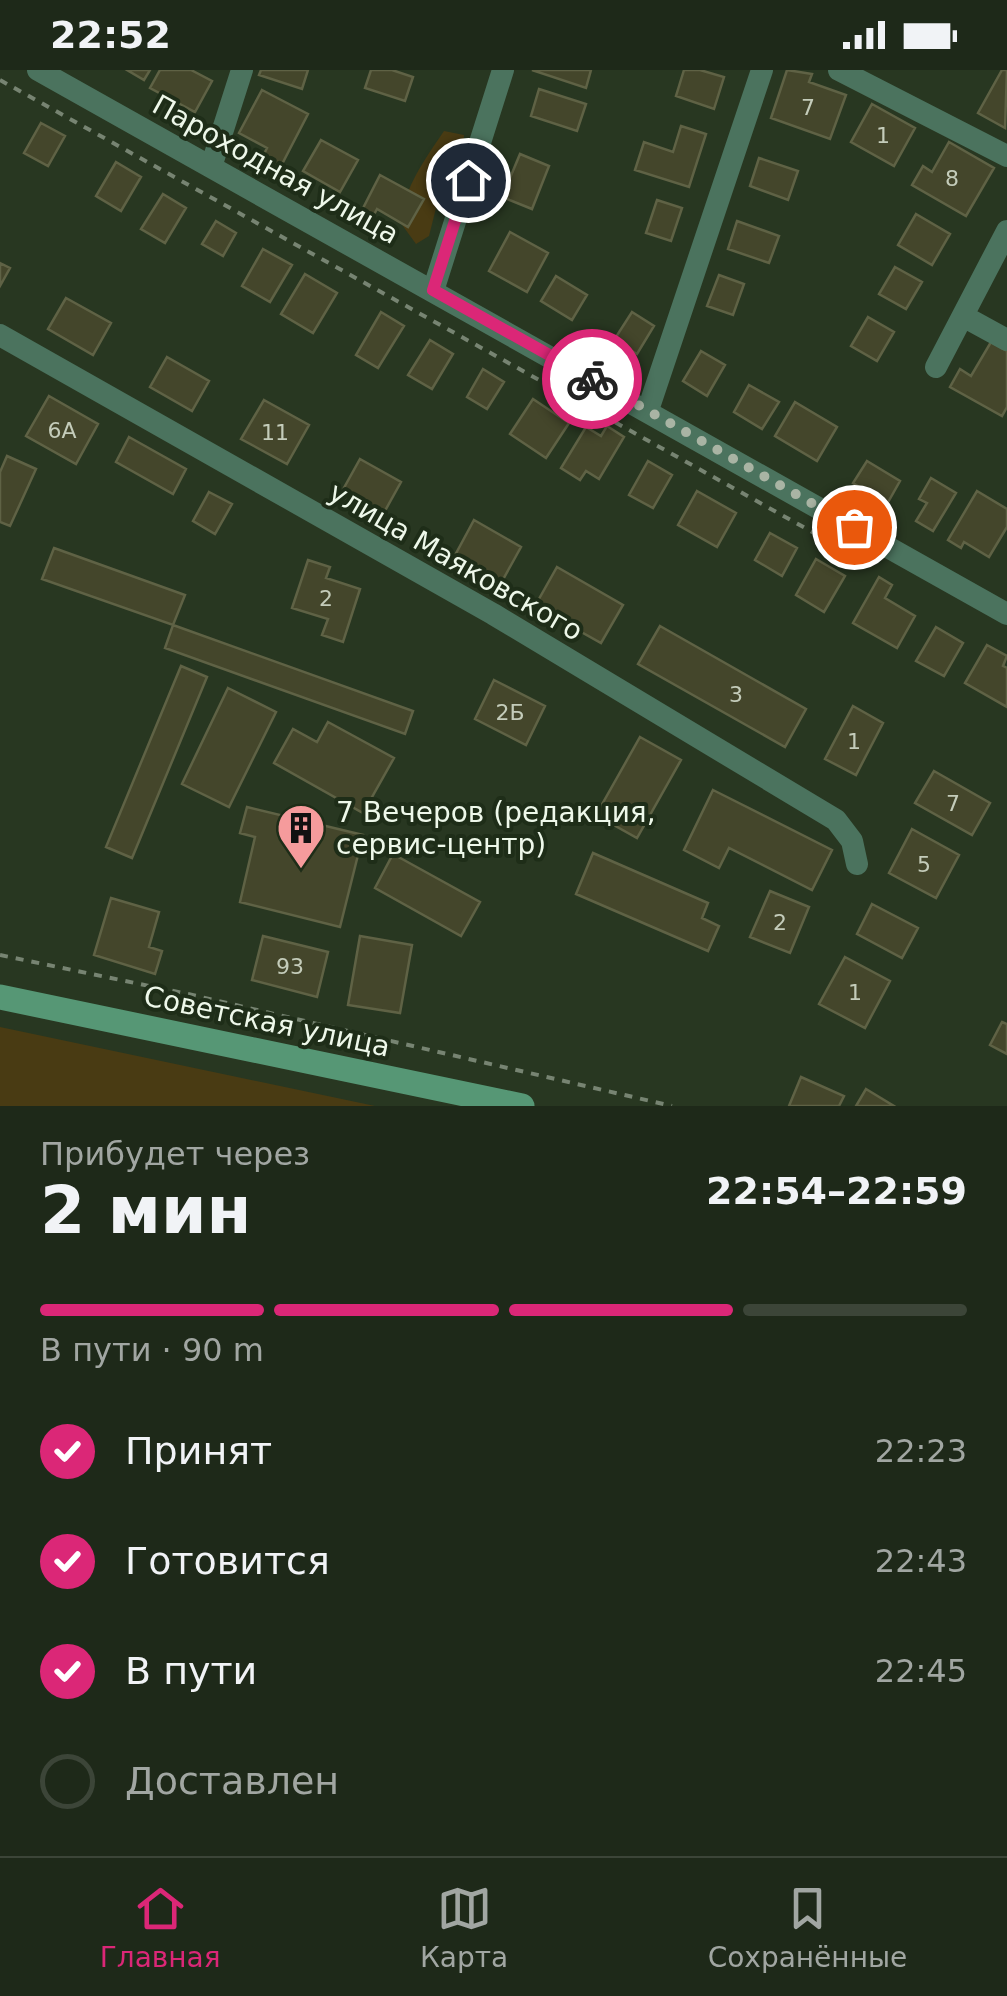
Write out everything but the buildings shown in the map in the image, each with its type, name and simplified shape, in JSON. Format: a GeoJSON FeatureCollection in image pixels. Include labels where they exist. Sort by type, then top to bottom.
{"type":"FeatureCollection","features":[{"type":"Feature","properties":{"kind":"street","name":"Пароходная улица"},"geometry":{"type":"LineString","coordinates":[[38,70],[1007,614]]}},
{"type":"Feature","properties":{"kind":"street"},"geometry":{"type":"LineString","coordinates":[[212,167],[242,70]]}},
{"type":"Feature","properties":{"kind":"street"},"geometry":{"type":"LineString","coordinates":[[433,290],[503,70]]}},
{"type":"Feature","properties":{"kind":"street"},"geometry":{"type":"LineString","coordinates":[[648,410],[762,70]]}},
{"type":"Feature","properties":{"kind":"street"},"geometry":{"type":"LineString","coordinates":[[839,70],[1007,156]]}},
{"type":"Feature","properties":{"kind":"street"},"geometry":{"type":"LineString","coordinates":[[936,367],[1007,232]]}},
{"type":"Feature","properties":{"kind":"street"},"geometry":{"type":"LineString","coordinates":[[963,316],[1007,340]]}},
{"type":"Feature","properties":{"kind":"street","name":"улица Маяковского"},"geometry":{"type":"LineString","coordinates":[[0,336],[493,614],[836,820],[852,840],[857,864]]}},
{"type":"Feature","properties":{"kind":"street","name":"Советская улица"},"geometry":{"type":"LineString","coordinates":[[0,996],[522,1106]]}},
{"type":"Feature","properties":{"kind":"path"},"geometry":{"type":"LineString","coordinates":[[0,80],[868,563]]}},
{"type":"Feature","properties":{"kind":"path"},"geometry":{"type":"LineString","coordinates":[[0,955],[188,994],[672,1106]]}},
{"type":"Feature","properties":{"kind":"path"},"geometry":{"type":"LineString","coordinates":[[635,1106],[638,1098]]}},
{"type":"Feature","properties":{"kind":"shaded area"},"geometry":{"type":"Polygon","coordinates":[[[444,131],[464,135],[462,160],[441,188],[429,236],[416,244],[400,222],[403,209],[416,174],[444,131]]]}},
{"type":"Feature","properties":{"kind":"shaded area"},"geometry":{"type":"Polygon","coordinates":[[[0,1027],[375,1106],[0,1106],[0,1027]]]}},
{"type":"Feature","properties":{"kind":"way so far"},"geometry":{"type":"LineString","coordinates":[[592,379],[854,527]]}},
{"type":"Feature","properties":{"kind":"place","name":"7 Вечеров (редакция, сервис-центр)"},"geometry":{"type":"Point","coordinates":[301,870]}},
{"type":"Feature","properties":{"kind":"route"},"geometry":{"type":"LineString","coordinates":[[468,180],[433,290],[592,379]]}}]}
